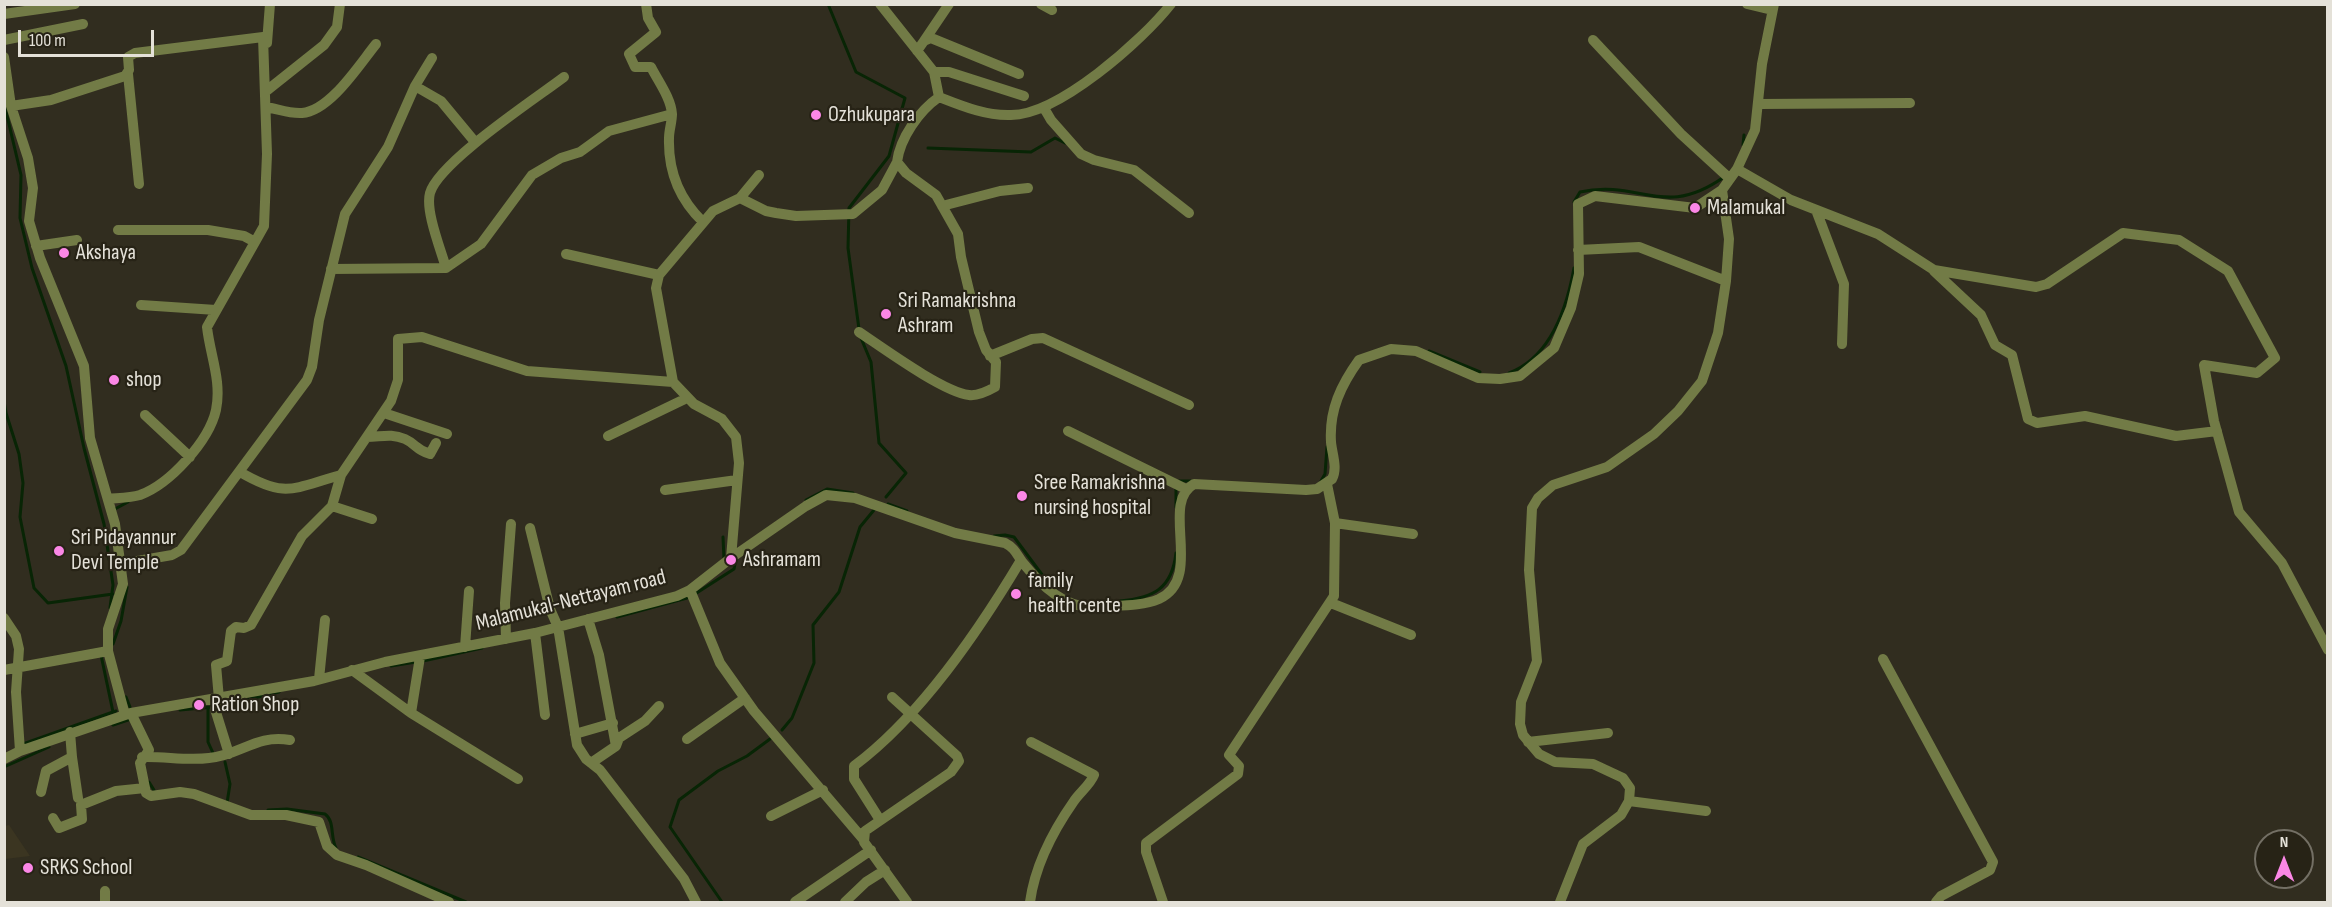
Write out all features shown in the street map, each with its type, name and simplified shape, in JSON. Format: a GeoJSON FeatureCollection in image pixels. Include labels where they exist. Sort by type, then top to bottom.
{"type":"FeatureCollection","features":[{"type":"Feature","properties":{"kind":"street"},"geometry":{"type":"LineString","coordinates":[[4,14],[75,4]]}},
{"type":"Feature","properties":{"kind":"street"},"geometry":{"type":"LineString","coordinates":[[264,76],[270,4]]}},
{"type":"Feature","properties":{"kind":"street"},"geometry":{"type":"LineString","coordinates":[[265,92],[324,45],[338,27],[340,4]]}},
{"type":"Feature","properties":{"kind":"street"},"geometry":{"type":"LineString","coordinates":[[646,4],[648,18],[656,32],[629,54],[635,67],[651,67],[666,96],[672,114],[668,156],[675,184],[690,210],[703,222]]}},
{"type":"Feature","properties":{"kind":"street"},"geometry":{"type":"LineString","coordinates":[[880,4],[934,72],[939,97]]}},
{"type":"Feature","properties":{"kind":"street"},"geometry":{"type":"LineString","coordinates":[[917,51],[949,4]]}},
{"type":"Feature","properties":{"kind":"street"},"geometry":{"type":"LineString","coordinates":[[1041,4],[1052,10]]}},
{"type":"Feature","properties":{"kind":"street"},"geometry":{"type":"LineString","coordinates":[[939,97],[969,109],[1010,116],[1044,108],[1082,84],[1131,45],[1171,4]]}},
{"type":"Feature","properties":{"kind":"street"},"geometry":{"type":"LineString","coordinates":[[1068,431],[1186,489],[1194,484],[1306,490],[1327,484],[1335,474],[1331,441],[1336,398],[1359,360],[1391,349],[1416,351],[1478,378],[1500,379],[1520,376],[1554,348],[1571,308],[1579,274],[1578,204],[1595,196],[1695,208],[1722,190],[1737,169],[1755,130],[1760,104],[1762,64],[1773,7],[1746,4]]}},
{"type":"Feature","properties":{"kind":"street"},"geometry":{"type":"LineString","coordinates":[[4,40],[83,24]]}},
{"type":"Feature","properties":{"kind":"street"},"geometry":{"type":"LineString","coordinates":[[108,499],[141,494],[160,483],[190,457],[216,411],[216,370],[207,327],[264,226],[266,107],[263,37],[135,53],[128,57],[139,184]]}},
{"type":"Feature","properties":{"kind":"street"},"geometry":{"type":"LineString","coordinates":[[924,42],[931,38],[1019,74]]}},
{"type":"Feature","properties":{"kind":"street"},"geometry":{"type":"LineString","coordinates":[[1593,40],[1681,134],[1729,178]]}},
{"type":"Feature","properties":{"kind":"street"},"geometry":{"type":"LineString","coordinates":[[266,107],[291,113],[305,113],[318,108],[341,87],[376,44]]}},
{"type":"Feature","properties":{"kind":"street"},"geometry":{"type":"LineString","coordinates":[[4,57],[11,106],[27,158],[33,188],[29,221],[36,246],[84,366],[90,438],[108,499],[123,584],[108,629],[108,651],[128,714],[149,750],[140,763],[145,788],[151,796],[176,792],[194,794],[251,815],[286,815],[320,822],[327,846],[337,855],[366,865],[449,903]]}},
{"type":"Feature","properties":{"kind":"street"},"geometry":{"type":"LineString","coordinates":[[120,564],[172,555],[181,550],[307,380],[312,367],[319,320],[345,214],[388,147],[415,86],[432,58]]}},
{"type":"Feature","properties":{"kind":"street"},"geometry":{"type":"LineString","coordinates":[[934,72],[949,72],[1024,96]]}},
{"type":"Feature","properties":{"kind":"street"},"geometry":{"type":"LineString","coordinates":[[11,106],[51,100],[128,74]]}},
{"type":"Feature","properties":{"kind":"street"},"geometry":{"type":"LineString","coordinates":[[446,268],[430,212],[430,193],[439,177],[475,142],[564,77]]}},
{"type":"Feature","properties":{"kind":"street"},"geometry":{"type":"LineString","coordinates":[[415,86],[441,101],[475,142]]}},
{"type":"Feature","properties":{"kind":"street"},"geometry":{"type":"LineString","coordinates":[[740,198],[766,211],[776,213],[847,215],[882,190],[912,126],[939,97]]}},
{"type":"Feature","properties":{"kind":"street"},"geometry":{"type":"LineString","coordinates":[[1760,104],[1910,103]]}},
{"type":"Feature","properties":{"kind":"street"},"geometry":{"type":"LineString","coordinates":[[1044,108],[1050,120],[1081,154],[1094,160],[1134,170],[1189,213]]}},
{"type":"Feature","properties":{"kind":"street"},"geometry":{"type":"LineString","coordinates":[[331,269],[446,268],[481,244],[532,175],[561,158],[580,152],[609,131],[672,114]]}},
{"type":"Feature","properties":{"kind":"street"},"geometry":{"type":"LineString","coordinates":[[859,332],[927,376],[969,396],[995,387],[996,362],[990,356],[979,332],[961,257],[958,234],[936,195],[906,173],[897,162]]}},
{"type":"Feature","properties":{"kind":"street"},"geometry":{"type":"LineString","coordinates":[[1737,169],[1791,200],[1878,234],[1934,270],[1981,315],[1995,345],[2012,354],[2028,419],[2031,422],[2085,416],[2176,436],[2217,431]]}},
{"type":"Feature","properties":{"kind":"street"},"geometry":{"type":"LineString","coordinates":[[731,558],[739,463],[736,437],[722,418],[687,398],[673,382],[656,288],[659,275],[713,211],[740,198],[759,175]]}},
{"type":"Feature","properties":{"kind":"street"},"geometry":{"type":"LineString","coordinates":[[942,206],[1000,191],[1028,188]]}},
{"type":"Feature","properties":{"kind":"street"},"geometry":{"type":"LineString","coordinates":[[1560,903],[1583,844],[1621,816],[1629,801],[1630,788],[1623,778],[1593,764],[1555,762],[1539,754],[1528,742],[1520,724],[1521,702],[1537,661],[1529,570],[1532,508],[1538,498],[1553,485],[1607,467],[1654,434],[1678,411],[1702,381],[1718,333],[1726,281],[1729,239],[1722,190]]}},
{"type":"Feature","properties":{"kind":"street"},"geometry":{"type":"LineString","coordinates":[[1816,210],[1844,284],[1842,344]]}},
{"type":"Feature","properties":{"kind":"street"},"geometry":{"type":"LineString","coordinates":[[118,230],[208,230],[244,236],[255,242]]}},
{"type":"Feature","properties":{"kind":"street"},"geometry":{"type":"LineString","coordinates":[[1934,270],[2036,287],[2047,284],[2123,233],[2163,237],[2193,248],[2228,271],[2275,358],[2257,373],[2204,365],[2217,431],[2239,512],[2282,563],[2328,650]]}},
{"type":"Feature","properties":{"kind":"street"},"geometry":{"type":"LineString","coordinates":[[36,246],[77,240]]}},
{"type":"Feature","properties":{"kind":"street"},"geometry":{"type":"LineString","coordinates":[[1578,250],[1639,247],[1726,281]]}},
{"type":"Feature","properties":{"kind":"street"},"geometry":{"type":"LineString","coordinates":[[566,254],[659,275]]}},
{"type":"Feature","properties":{"kind":"street"},"geometry":{"type":"LineString","coordinates":[[141,305],[216,310]]}},
{"type":"Feature","properties":{"kind":"street"},"geometry":{"type":"LineString","coordinates":[[229,754],[215,709],[219,699],[216,665],[227,661],[231,631],[236,627],[244,628],[251,625],[302,536],[332,506],[341,475],[384,413],[398,380],[398,339],[422,337],[527,371],[673,382]]}},
{"type":"Feature","properties":{"kind":"street"},"geometry":{"type":"LineString","coordinates":[[990,356],[1032,339],[1043,338],[1189,405]]}},
{"type":"Feature","properties":{"kind":"street"},"geometry":{"type":"LineString","coordinates":[[608,436],[687,398]]}},
{"type":"Feature","properties":{"kind":"street"},"geometry":{"type":"LineString","coordinates":[[384,413],[447,434]]}},
{"type":"Feature","properties":{"kind":"street"},"geometry":{"type":"LineString","coordinates":[[145,415],[190,457]]}},
{"type":"Feature","properties":{"kind":"street"},"geometry":{"type":"LineString","coordinates":[[367,437],[390,435],[406,440],[420,452],[430,454],[436,443]]}},
{"type":"Feature","properties":{"kind":"street"},"geometry":{"type":"LineString","coordinates":[[240,472],[265,487],[290,489],[341,475]]}},
{"type":"Feature","properties":{"kind":"street"},"geometry":{"type":"LineString","coordinates":[[665,490],[737,480]]}},
{"type":"Feature","properties":{"kind":"street"},"geometry":{"type":"LineString","coordinates":[[1163,903],[1146,852],[1146,843],[1238,774],[1239,766],[1229,755],[1331,603],[1336,590],[1335,523],[1327,484]]}},
{"type":"Feature","properties":{"kind":"street","name":"Malamukal-Nettayam road"},"geometry":{"type":"LineString","coordinates":[[4,759],[70,732],[128,714],[320,680],[352,670],[536,633],[690,590],[731,558],[826,495],[855,498],[955,533],[1012,546],[1021,560],[1055,595],[1074,604],[1090,607],[1146,603],[1168,594],[1177,580],[1182,548],[1181,497],[1186,489]]}},
{"type":"Feature","properties":{"kind":"street"},"geometry":{"type":"LineString","coordinates":[[332,506],[372,519]]}},
{"type":"Feature","properties":{"kind":"street"},"geometry":{"type":"LineString","coordinates":[[1335,523],[1413,534]]}},
{"type":"Feature","properties":{"kind":"street"},"geometry":{"type":"LineString","coordinates":[[506,639],[505,603],[511,524]]}},
{"type":"Feature","properties":{"kind":"street"},"geometry":{"type":"LineString","coordinates":[[530,528],[550,609],[558,627],[577,745],[591,763],[600,770],[684,879],[696,903]]}},
{"type":"Feature","properties":{"kind":"street"},"geometry":{"type":"LineString","coordinates":[[880,820],[854,779],[854,766],[886,743],[910,714],[979,627],[1021,560]]}},
{"type":"Feature","properties":{"kind":"street"},"geometry":{"type":"LineString","coordinates":[[690,590],[720,663],[745,698],[863,839],[907,903]]}},
{"type":"Feature","properties":{"kind":"street"},"geometry":{"type":"LineString","coordinates":[[465,648],[469,591]]}},
{"type":"Feature","properties":{"kind":"street"},"geometry":{"type":"LineString","coordinates":[[1331,603],[1411,635]]}},
{"type":"Feature","properties":{"kind":"street"},"geometry":{"type":"LineString","coordinates":[[4,618],[10,638],[19,649],[15,692],[20,751]]}},
{"type":"Feature","properties":{"kind":"street"},"geometry":{"type":"LineString","coordinates":[[588,618],[613,723],[616,746]]}},
{"type":"Feature","properties":{"kind":"street"},"geometry":{"type":"LineString","coordinates":[[320,680],[325,620]]}},
{"type":"Feature","properties":{"kind":"street"},"geometry":{"type":"LineString","coordinates":[[536,633],[545,715]]}},
{"type":"Feature","properties":{"kind":"street"},"geometry":{"type":"LineString","coordinates":[[4,670],[108,651]]}},
{"type":"Feature","properties":{"kind":"street"},"geometry":{"type":"LineString","coordinates":[[411,713],[420,657]]}},
{"type":"Feature","properties":{"kind":"street"},"geometry":{"type":"LineString","coordinates":[[1883,659],[1993,862],[1990,870],[1941,896],[1936,903]]}},
{"type":"Feature","properties":{"kind":"street"},"geometry":{"type":"LineString","coordinates":[[352,670],[411,713],[518,779]]}},
{"type":"Feature","properties":{"kind":"street"},"geometry":{"type":"LineString","coordinates":[[863,839],[867,828],[951,772],[959,764],[957,756],[892,697]]}},
{"type":"Feature","properties":{"kind":"street"},"geometry":{"type":"LineString","coordinates":[[687,739],[745,698]]}},
{"type":"Feature","properties":{"kind":"street"},"geometry":{"type":"LineString","coordinates":[[591,763],[616,746],[619,738],[645,721],[659,706]]}},
{"type":"Feature","properties":{"kind":"street"},"geometry":{"type":"LineString","coordinates":[[575,734],[613,723]]}},
{"type":"Feature","properties":{"kind":"street"},"geometry":{"type":"LineString","coordinates":[[70,732],[78,798]]}},
{"type":"Feature","properties":{"kind":"street"},"geometry":{"type":"LineString","coordinates":[[1528,742],[1608,733]]}},
{"type":"Feature","properties":{"kind":"street"},"geometry":{"type":"LineString","coordinates":[[142,757],[205,759],[229,754],[269,737],[290,740]]}},
{"type":"Feature","properties":{"kind":"street"},"geometry":{"type":"LineString","coordinates":[[1030,903],[1033,881],[1041,860],[1067,811],[1094,775],[1031,742]]}},
{"type":"Feature","properties":{"kind":"street"},"geometry":{"type":"LineString","coordinates":[[41,792],[46,771],[72,757]]}},
{"type":"Feature","properties":{"kind":"street"},"geometry":{"type":"LineString","coordinates":[[53,818],[59,828],[82,819],[81,805],[116,791],[145,788]]}},
{"type":"Feature","properties":{"kind":"street"},"geometry":{"type":"LineString","coordinates":[[771,816],[823,790]]}},
{"type":"Feature","properties":{"kind":"street"},"geometry":{"type":"LineString","coordinates":[[1629,801],[1706,811]]}},
{"type":"Feature","properties":{"kind":"street"},"geometry":{"type":"LineString","coordinates":[[795,903],[871,850]]}},
{"type":"Feature","properties":{"kind":"street"},"geometry":{"type":"LineString","coordinates":[[845,903],[866,882],[885,870]]}},
{"type":"Feature","properties":{"kind":"shaded area"},"geometry":{"type":"Polygon","coordinates":[[[9,825],[30,856],[5,859],[5,826],[9,825]]]}},
{"type":"Feature","properties":{"kind":"waterway"},"geometry":{"type":"LineString","coordinates":[[828,4],[856,72],[905,98],[889,156],[849,208],[848,248],[859,329]]}},
{"type":"Feature","properties":{"kind":"waterway"},"geometry":{"type":"LineString","coordinates":[[4,103],[21,175],[20,218],[32,268],[66,366],[104,524],[113,585],[110,608]]}},
{"type":"Feature","properties":{"kind":"waterway"},"geometry":{"type":"LineString","coordinates":[[1743,145],[1744,135]]}},
{"type":"Feature","properties":{"kind":"waterway"},"geometry":{"type":"LineString","coordinates":[[928,148],[1031,152],[1055,138],[1065,143]]}},
{"type":"Feature","properties":{"kind":"waterway"},"geometry":{"type":"LineString","coordinates":[[1574,202],[1580,192],[1601,189],[1652,196],[1684,196],[1703,189],[1724,177]]}},
{"type":"Feature","properties":{"kind":"waterway"},"geometry":{"type":"LineString","coordinates":[[1509,373],[1536,355],[1555,329],[1567,299],[1574,268]]}},
{"type":"Feature","properties":{"kind":"waterway"},"geometry":{"type":"LineString","coordinates":[[861,338],[871,362],[879,443],[906,473],[886,497]]}},
{"type":"Feature","properties":{"kind":"waterway"},"geometry":{"type":"LineString","coordinates":[[1429,351],[1480,372]]}},
{"type":"Feature","properties":{"kind":"waterway"},"geometry":{"type":"LineString","coordinates":[[4,401],[19,454],[23,483],[20,517],[34,588],[48,603],[113,594]]}},
{"type":"Feature","properties":{"kind":"waterway"},"geometry":{"type":"LineString","coordinates":[[1321,481],[1325,474],[1327,447]]}},
{"type":"Feature","properties":{"kind":"waterway"},"geometry":{"type":"LineString","coordinates":[[1179,481],[1193,481]]}},
{"type":"Feature","properties":{"kind":"waterway"},"geometry":{"type":"LineString","coordinates":[[1176,488],[1176,507]]}},
{"type":"Feature","properties":{"kind":"waterway"},"geometry":{"type":"LineString","coordinates":[[806,500],[827,489],[853,493]]}},
{"type":"Feature","properties":{"kind":"waterway"},"geometry":{"type":"LineString","coordinates":[[113,510],[128,502]]}},
{"type":"Feature","properties":{"kind":"waterway"},"geometry":{"type":"LineString","coordinates":[[888,504],[907,511]]}},
{"type":"Feature","properties":{"kind":"waterway"},"geometry":{"type":"LineString","coordinates":[[782,730],[792,718],[814,663],[813,625],[839,592],[860,527],[874,510]]}},
{"type":"Feature","properties":{"kind":"waterway"},"geometry":{"type":"LineString","coordinates":[[994,536],[1014,537],[1046,580]]}},
{"type":"Feature","properties":{"kind":"waterway"},"geometry":{"type":"LineString","coordinates":[[723,537],[724,559]]}},
{"type":"Feature","properties":{"kind":"waterway"},"geometry":{"type":"LineString","coordinates":[[1120,601],[1142,597],[1159,589],[1170,575],[1176,553]]}},
{"type":"Feature","properties":{"kind":"waterway"},"geometry":{"type":"LineString","coordinates":[[695,594],[734,569],[735,564]]}},
{"type":"Feature","properties":{"kind":"waterway"},"geometry":{"type":"LineString","coordinates":[[113,644],[121,621],[127,587]]}},
{"type":"Feature","properties":{"kind":"waterway"},"geometry":{"type":"LineString","coordinates":[[617,617],[687,598]]}},
{"type":"Feature","properties":{"kind":"waterway"},"geometry":{"type":"LineString","coordinates":[[423,661],[482,648]]}},
{"type":"Feature","properties":{"kind":"waterway"},"geometry":{"type":"LineString","coordinates":[[101,655],[113,712],[116,711]]}},
{"type":"Feature","properties":{"kind":"waterway"},"geometry":{"type":"LineString","coordinates":[[391,666],[416,662]]}},
{"type":"Feature","properties":{"kind":"waterway"},"geometry":{"type":"LineString","coordinates":[[225,705],[279,692]]}},
{"type":"Feature","properties":{"kind":"waterway"},"geometry":{"type":"LineString","coordinates":[[126,697],[130,707]]}},
{"type":"Feature","properties":{"kind":"waterway"},"geometry":{"type":"LineString","coordinates":[[180,710],[212,707]]}},
{"type":"Feature","properties":{"kind":"waterway"},"geometry":{"type":"LineString","coordinates":[[208,708],[208,742],[213,753]]}},
{"type":"Feature","properties":{"kind":"waterway"},"geometry":{"type":"LineString","coordinates":[[23,744],[113,712]]}},
{"type":"Feature","properties":{"kind":"waterway"},"geometry":{"type":"LineString","coordinates":[[113,725],[131,719]]}},
{"type":"Feature","properties":{"kind":"waterway"},"geometry":{"type":"LineString","coordinates":[[722,902],[670,827],[679,800],[718,771],[747,756],[770,739]]}},
{"type":"Feature","properties":{"kind":"waterway"},"geometry":{"type":"LineString","coordinates":[[4,767],[49,747]]}},
{"type":"Feature","properties":{"kind":"waterway"},"geometry":{"type":"LineString","coordinates":[[225,762],[230,784],[227,803]]}},
{"type":"Feature","properties":{"kind":"waterway"},"geometry":{"type":"LineString","coordinates":[[149,782],[154,790]]}},
{"type":"Feature","properties":{"kind":"waterway"},"geometry":{"type":"LineString","coordinates":[[268,810],[287,809],[325,814],[330,821],[336,848]]}},
{"type":"Feature","properties":{"kind":"waterway"},"geometry":{"type":"LineString","coordinates":[[358,857],[466,902]]}},
{"type":"Feature","properties":{"kind":"place","name":"Ozhukupara"},"geometry":{"type":"Point","coordinates":[816,115]}},
{"type":"Feature","properties":{"kind":"place","name":"Malamukal"},"geometry":{"type":"Point","coordinates":[1695,208]}},
{"type":"Feature","properties":{"kind":"place","name":"Akshaya"},"geometry":{"type":"Point","coordinates":[64,253]}},
{"type":"Feature","properties":{"kind":"place","name":"Sri Ramakrishna Ashram"},"geometry":{"type":"Point","coordinates":[886,314]}},
{"type":"Feature","properties":{"kind":"place","name":"shop"},"geometry":{"type":"Point","coordinates":[114,380]}},
{"type":"Feature","properties":{"kind":"place","name":"Sree Ramakrishna nursing hospital"},"geometry":{"type":"Point","coordinates":[1022,496]}},
{"type":"Feature","properties":{"kind":"place","name":"Sri Pidayannur Devi Temple"},"geometry":{"type":"Point","coordinates":[59,551]}},
{"type":"Feature","properties":{"kind":"place","name":"Ashramam"},"geometry":{"type":"Point","coordinates":[731,560]}},
{"type":"Feature","properties":{"kind":"place","name":"family health cente"},"geometry":{"type":"Point","coordinates":[1016,594]}},
{"type":"Feature","properties":{"kind":"place","name":"Ration Shop"},"geometry":{"type":"Point","coordinates":[199,705]}},
{"type":"Feature","properties":{"kind":"place","name":"SRKS School"},"geometry":{"type":"Point","coordinates":[28,868]}}]}
